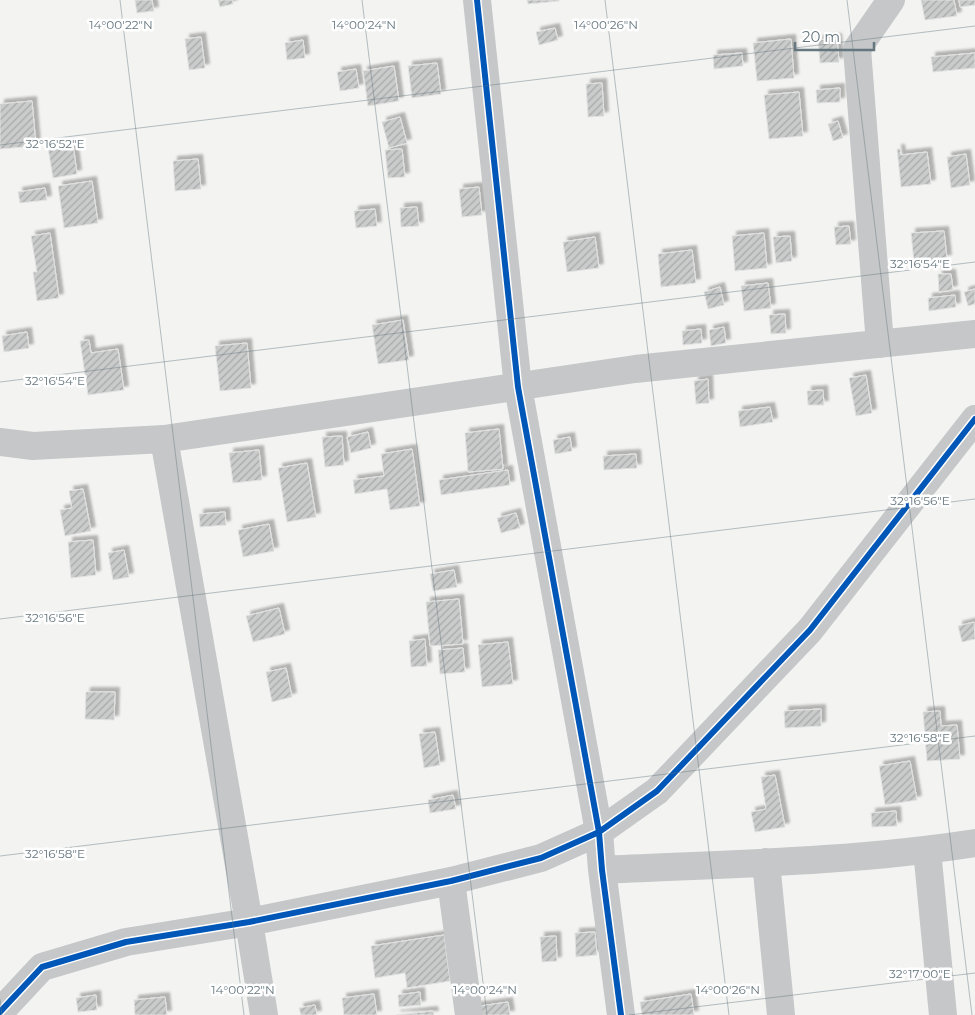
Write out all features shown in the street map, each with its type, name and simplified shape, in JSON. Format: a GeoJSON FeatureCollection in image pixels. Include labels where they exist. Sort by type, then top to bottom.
{"type":"FeatureCollection","features":[{"type":"Feature","properties":{"kind":"street"},"geometry":{"type":"LineString","coordinates":[[477,0],[518,387],[599,832],[602,870],[622,1015]]}},
{"type":"Feature","properties":{"kind":"street"},"geometry":{"type":"LineString","coordinates":[[880,344],[857,50],[892,0]]}},
{"type":"Feature","properties":{"kind":"street"},"geometry":{"type":"LineString","coordinates":[[0,442],[33,446],[164,439],[635,369],[975,334]]}},
{"type":"Feature","properties":{"kind":"street"},"geometry":{"type":"LineString","coordinates":[[0,1012],[42,967],[126,942],[250,922],[451,881],[541,858],[599,832],[657,791],[810,630],[975,419]]}},
{"type":"Feature","properties":{"kind":"street"},"geometry":{"type":"LineString","coordinates":[[164,439],[250,922],[264,1015]]}},
{"type":"Feature","properties":{"kind":"street"},"geometry":{"type":"LineString","coordinates":[[602,870],[766,862],[928,850],[975,843]]}},
{"type":"Feature","properties":{"kind":"street"},"geometry":{"type":"LineString","coordinates":[[928,850],[943,1015]]}},
{"type":"Feature","properties":{"kind":"street"},"geometry":{"type":"LineString","coordinates":[[766,862],[781,1015]]}},
{"type":"Feature","properties":{"kind":"street"},"geometry":{"type":"LineString","coordinates":[[451,881],[469,1015]]}},
{"type":"Feature","properties":{"kind":"building"},"geometry":{"type":"Polygon","coordinates":[[[135,0],[152,0],[154,11],[137,13],[135,0]]]}},
{"type":"Feature","properties":{"kind":"building"},"geometry":{"type":"Polygon","coordinates":[[[218,0],[232,0],[233,4],[220,7],[218,0]]]}},
{"type":"Feature","properties":{"kind":"building"},"geometry":{"type":"Polygon","coordinates":[[[527,0],[559,0],[559,1],[528,4],[527,0]]]}},
{"type":"Feature","properties":{"kind":"building"},"geometry":{"type":"Polygon","coordinates":[[[921,0],[954,0],[957,16],[925,20],[921,0]]]}},
{"type":"Feature","properties":{"kind":"building"},"geometry":{"type":"Polygon","coordinates":[[[959,0],[975,0],[975,5],[960,7],[959,0]]]}},
{"type":"Feature","properties":{"kind":"building"},"geometry":{"type":"Polygon","coordinates":[[[555,28],[558,40],[539,45],[536,32],[555,28]]]}},
{"type":"Feature","properties":{"kind":"building"},"geometry":{"type":"Polygon","coordinates":[[[201,37],[205,68],[189,70],[185,39],[201,37]]]}},
{"type":"Feature","properties":{"kind":"building"},"geometry":{"type":"Polygon","coordinates":[[[837,38],[839,62],[820,63],[818,40],[837,38]]]}},
{"type":"Feature","properties":{"kind":"building"},"geometry":{"type":"Polygon","coordinates":[[[791,39],[794,78],[757,81],[753,43],[791,39]]]}},
{"type":"Feature","properties":{"kind":"building"},"geometry":{"type":"Polygon","coordinates":[[[303,40],[305,58],[287,60],[285,43],[303,40]]]}},
{"type":"Feature","properties":{"kind":"building"},"geometry":{"type":"Polygon","coordinates":[[[742,53],[743,66],[714,69],[713,55],[742,53]]]}},
{"type":"Feature","properties":{"kind":"building"},"geometry":{"type":"Polygon","coordinates":[[[975,53],[975,68],[933,72],[931,57],[975,53]]]}},
{"type":"Feature","properties":{"kind":"building"},"geometry":{"type":"Polygon","coordinates":[[[437,63],[441,94],[412,98],[408,66],[437,63]]]}},
{"type":"Feature","properties":{"kind":"building"},"geometry":{"type":"Polygon","coordinates":[[[394,66],[399,101],[368,106],[363,71],[394,66]]]}},
{"type":"Feature","properties":{"kind":"building"},"geometry":{"type":"Polygon","coordinates":[[[356,69],[359,88],[340,91],[337,72],[356,69]]]}},
{"type":"Feature","properties":{"kind":"building"},"geometry":{"type":"Polygon","coordinates":[[[602,83],[604,116],[588,117],[586,84],[602,83]]]}},
{"type":"Feature","properties":{"kind":"building"},"geometry":{"type":"Polygon","coordinates":[[[840,88],[840,102],[817,103],[816,90],[840,88]]]}},
{"type":"Feature","properties":{"kind":"building"},"geometry":{"type":"Polygon","coordinates":[[[799,92],[803,136],[769,139],[764,95],[799,92]]]}},
{"type":"Feature","properties":{"kind":"building"},"geometry":{"type":"Polygon","coordinates":[[[32,101],[36,146],[0,149],[0,104],[32,101]]]}},
{"type":"Feature","properties":{"kind":"building"},"geometry":{"type":"Polygon","coordinates":[[[400,117],[407,143],[389,148],[382,122],[400,117]]]}},
{"type":"Feature","properties":{"kind":"building"},"geometry":{"type":"Polygon","coordinates":[[[838,121],[843,138],[833,141],[828,124],[838,121]]]}},
{"type":"Feature","properties":{"kind":"building"},"geometry":{"type":"Polygon","coordinates":[[[73,144],[77,174],[53,178],[48,148],[73,144]]]}},
{"type":"Feature","properties":{"kind":"building"},"geometry":{"type":"Polygon","coordinates":[[[402,149],[405,177],[388,178],[385,150],[402,149]]]}},
{"type":"Feature","properties":{"kind":"building"},"geometry":{"type":"Polygon","coordinates":[[[897,149],[900,149],[901,155],[927,152],[931,184],[901,187],[897,149]]]}},
{"type":"Feature","properties":{"kind":"building"},"geometry":{"type":"Polygon","coordinates":[[[966,154],[970,185],[951,188],[947,157],[966,154]]]}},
{"type":"Feature","properties":{"kind":"building"},"geometry":{"type":"Polygon","coordinates":[[[198,159],[201,189],[175,191],[173,161],[198,159]]]}},
{"type":"Feature","properties":{"kind":"building"},"geometry":{"type":"Polygon","coordinates":[[[92,181],[98,223],[64,228],[58,186],[92,181]]]}},
{"type":"Feature","properties":{"kind":"building"},"geometry":{"type":"Polygon","coordinates":[[[479,187],[482,215],[462,217],[459,189],[479,187]]]}},
{"type":"Feature","properties":{"kind":"building"},"geometry":{"type":"Polygon","coordinates":[[[45,188],[47,200],[20,203],[18,192],[45,188]]]}},
{"type":"Feature","properties":{"kind":"building"},"geometry":{"type":"Polygon","coordinates":[[[417,207],[419,226],[401,227],[400,208],[417,207]]]}},
{"type":"Feature","properties":{"kind":"building"},"geometry":{"type":"Polygon","coordinates":[[[375,209],[377,226],[356,228],[354,211],[375,209]]]}},
{"type":"Feature","properties":{"kind":"building"},"geometry":{"type":"Polygon","coordinates":[[[849,226],[851,244],[836,245],[834,227],[849,226]]]}},
{"type":"Feature","properties":{"kind":"building"},"geometry":{"type":"Polygon","coordinates":[[[944,231],[947,259],[914,262],[911,233],[944,231]]]}},
{"type":"Feature","properties":{"kind":"building"},"geometry":{"type":"Polygon","coordinates":[[[50,233],[59,298],[37,301],[33,272],[37,272],[31,236],[50,233]]]}},
{"type":"Feature","properties":{"kind":"building"},"geometry":{"type":"Polygon","coordinates":[[[764,233],[767,268],[735,271],[732,236],[764,233]]]}},
{"type":"Feature","properties":{"kind":"building"},"geometry":{"type":"Polygon","coordinates":[[[790,236],[792,261],[776,263],[773,237],[790,236]]]}},
{"type":"Feature","properties":{"kind":"building"},"geometry":{"type":"Polygon","coordinates":[[[595,237],[599,268],[567,272],[563,242],[595,237]]]}},
{"type":"Feature","properties":{"kind":"building"},"geometry":{"type":"Polygon","coordinates":[[[692,250],[696,283],[661,287],[658,254],[692,250]]]}},
{"type":"Feature","properties":{"kind":"building"},"geometry":{"type":"Polygon","coordinates":[[[938,274],[951,274],[953,290],[939,292],[938,274]]]}},
{"type":"Feature","properties":{"kind":"building"},"geometry":{"type":"Polygon","coordinates":[[[768,283],[771,308],[744,311],[741,286],[768,283]]]}},
{"type":"Feature","properties":{"kind":"building"},"geometry":{"type":"Polygon","coordinates":[[[720,287],[724,305],[708,309],[704,292],[720,287]]]}},
{"type":"Feature","properties":{"kind":"building"},"geometry":{"type":"Polygon","coordinates":[[[975,289],[975,304],[968,306],[964,292],[975,289]]]}},
{"type":"Feature","properties":{"kind":"building"},"geometry":{"type":"Polygon","coordinates":[[[955,295],[956,307],[929,311],[928,298],[955,295]]]}},
{"type":"Feature","properties":{"kind":"building"},"geometry":{"type":"Polygon","coordinates":[[[785,314],[786,333],[771,334],[769,315],[785,314]]]}},
{"type":"Feature","properties":{"kind":"building"},"geometry":{"type":"Polygon","coordinates":[[[403,320],[409,360],[378,364],[372,325],[403,320]]]}},
{"type":"Feature","properties":{"kind":"building"},"geometry":{"type":"Polygon","coordinates":[[[724,327],[726,343],[711,346],[709,330],[724,327]]]}},
{"type":"Feature","properties":{"kind":"building"},"geometry":{"type":"Polygon","coordinates":[[[701,329],[702,343],[683,345],[682,331],[701,329]]]}},
{"type":"Feature","properties":{"kind":"building"},"geometry":{"type":"Polygon","coordinates":[[[27,332],[29,348],[4,352],[2,336],[27,332]]]}},
{"type":"Feature","properties":{"kind":"building"},"geometry":{"type":"Polygon","coordinates":[[[89,340],[91,353],[118,349],[124,390],[88,395],[80,341],[89,340]]]}},
{"type":"Feature","properties":{"kind":"building"},"geometry":{"type":"Polygon","coordinates":[[[247,343],[251,388],[220,391],[215,346],[247,343]]]}},
{"type":"Feature","properties":{"kind":"building"},"geometry":{"type":"Polygon","coordinates":[[[866,375],[872,413],[856,416],[849,378],[866,375]]]}},
{"type":"Feature","properties":{"kind":"building"},"geometry":{"type":"Polygon","coordinates":[[[708,379],[709,403],[696,404],[694,381],[708,379]]]}},
{"type":"Feature","properties":{"kind":"building"},"geometry":{"type":"Polygon","coordinates":[[[823,390],[824,405],[808,405],[807,391],[823,390]]]}},
{"type":"Feature","properties":{"kind":"building"},"geometry":{"type":"Polygon","coordinates":[[[770,407],[773,422],[740,427],[738,411],[770,407]]]}},
{"type":"Feature","properties":{"kind":"building"},"geometry":{"type":"Polygon","coordinates":[[[499,429],[503,469],[468,472],[465,433],[499,429]]]}},
{"type":"Feature","properties":{"kind":"building"},"geometry":{"type":"Polygon","coordinates":[[[368,432],[371,448],[351,453],[347,437],[368,432]]]}},
{"type":"Feature","properties":{"kind":"building"},"geometry":{"type":"Polygon","coordinates":[[[342,436],[344,465],[325,467],[322,437],[342,436]]]}},
{"type":"Feature","properties":{"kind":"building"},"geometry":{"type":"Polygon","coordinates":[[[570,437],[572,451],[555,454],[553,440],[570,437]]]}},
{"type":"Feature","properties":{"kind":"building"},"geometry":{"type":"Polygon","coordinates":[[[412,449],[420,506],[390,510],[387,489],[355,494],[353,480],[384,476],[381,454],[412,449]]]}},
{"type":"Feature","properties":{"kind":"building"},"geometry":{"type":"Polygon","coordinates":[[[259,450],[262,480],[233,483],[229,453],[259,450]]]}},
{"type":"Feature","properties":{"kind":"building"},"geometry":{"type":"Polygon","coordinates":[[[636,454],[637,468],[604,470],[603,456],[636,454]]]}},
{"type":"Feature","properties":{"kind":"building"},"geometry":{"type":"Polygon","coordinates":[[[307,463],[316,517],[287,522],[278,468],[307,463]]]}},
{"type":"Feature","properties":{"kind":"building"},"geometry":{"type":"Polygon","coordinates":[[[508,470],[510,485],[441,495],[439,480],[508,470]]]}},
{"type":"Feature","properties":{"kind":"building"},"geometry":{"type":"Polygon","coordinates":[[[83,489],[91,531],[65,536],[60,510],[72,508],[69,491],[83,489]]]}},
{"type":"Feature","properties":{"kind":"building"},"geometry":{"type":"Polygon","coordinates":[[[225,512],[226,525],[200,527],[199,514],[225,512]]]}},
{"type":"Feature","properties":{"kind":"building"},"geometry":{"type":"Polygon","coordinates":[[[516,513],[520,528],[501,533],[497,518],[516,513]]]}},
{"type":"Feature","properties":{"kind":"building"},"geometry":{"type":"Polygon","coordinates":[[[269,524],[274,551],[243,557],[238,530],[269,524]]]}},
{"type":"Feature","properties":{"kind":"building"},"geometry":{"type":"Polygon","coordinates":[[[93,540],[96,575],[71,578],[68,542],[93,540]]]}},
{"type":"Feature","properties":{"kind":"building"},"geometry":{"type":"Polygon","coordinates":[[[124,550],[129,577],[113,580],[108,553],[124,550]]]}},
{"type":"Feature","properties":{"kind":"building"},"geometry":{"type":"Polygon","coordinates":[[[454,570],[457,587],[433,591],[430,574],[454,570]]]}},
{"type":"Feature","properties":{"kind":"building"},"geometry":{"type":"Polygon","coordinates":[[[459,599],[463,644],[430,646],[426,602],[459,599]]]}},
{"type":"Feature","properties":{"kind":"building"},"geometry":{"type":"Polygon","coordinates":[[[279,608],[285,634],[253,642],[246,616],[279,608]]]}},
{"type":"Feature","properties":{"kind":"building"},"geometry":{"type":"Polygon","coordinates":[[[974,622],[975,639],[962,642],[958,626],[974,622]]]}},
{"type":"Feature","properties":{"kind":"building"},"geometry":{"type":"Polygon","coordinates":[[[425,639],[427,666],[411,667],[409,641],[425,639]]]}},
{"type":"Feature","properties":{"kind":"building"},"geometry":{"type":"Polygon","coordinates":[[[508,642],[513,684],[482,687],[478,645],[508,642]]]}},
{"type":"Feature","properties":{"kind":"building"},"geometry":{"type":"Polygon","coordinates":[[[463,648],[465,672],[440,674],[438,650],[463,648]]]}},
{"type":"Feature","properties":{"kind":"building"},"geometry":{"type":"Polygon","coordinates":[[[286,668],[292,697],[272,702],[266,672],[286,668]]]}},
{"type":"Feature","properties":{"kind":"building"},"geometry":{"type":"Polygon","coordinates":[[[86,692],[115,692],[114,720],[85,719],[86,692]]]}},
{"type":"Feature","properties":{"kind":"building"},"geometry":{"type":"Polygon","coordinates":[[[821,709],[821,726],[785,728],[784,711],[821,709]]]}},
{"type":"Feature","properties":{"kind":"building"},"geometry":{"type":"Polygon","coordinates":[[[940,711],[941,726],[957,725],[960,759],[927,761],[923,712],[940,711]]]}},
{"type":"Feature","properties":{"kind":"building"},"geometry":{"type":"Polygon","coordinates":[[[435,732],[440,765],[424,768],[419,734],[435,732]]]}},
{"type":"Feature","properties":{"kind":"building"},"geometry":{"type":"Polygon","coordinates":[[[910,761],[917,800],[885,805],[879,766],[910,761]]]}},
{"type":"Feature","properties":{"kind":"building"},"geometry":{"type":"Polygon","coordinates":[[[775,775],[785,827],[755,832],[751,812],[766,809],[761,777],[775,775]]]}},
{"type":"Feature","properties":{"kind":"building"},"geometry":{"type":"Polygon","coordinates":[[[453,795],[456,809],[430,813],[428,800],[453,795]]]}},
{"type":"Feature","properties":{"kind":"building"},"geometry":{"type":"Polygon","coordinates":[[[896,811],[897,826],[872,827],[871,813],[896,811]]]}},
{"type":"Feature","properties":{"kind":"building"},"geometry":{"type":"Polygon","coordinates":[[[595,932],[597,955],[576,957],[575,933],[595,932]]]}},
{"type":"Feature","properties":{"kind":"building"},"geometry":{"type":"Polygon","coordinates":[[[444,935],[450,981],[407,988],[405,973],[375,978],[371,946],[444,935]]]}},
{"type":"Feature","properties":{"kind":"building"},"geometry":{"type":"Polygon","coordinates":[[[556,936],[557,961],[542,962],[540,937],[556,936]]]}},
{"type":"Feature","properties":{"kind":"building"},"geometry":{"type":"Polygon","coordinates":[[[420,992],[421,1005],[399,1007],[398,995],[420,992]]]}},
{"type":"Feature","properties":{"kind":"building"},"geometry":{"type":"Polygon","coordinates":[[[374,994],[377,1015],[344,1015],[342,998],[374,994]]]}},
{"type":"Feature","properties":{"kind":"building"},"geometry":{"type":"Polygon","coordinates":[[[691,994],[694,1015],[642,1015],[640,1002],[691,994]]]}},
{"type":"Feature","properties":{"kind":"building"},"geometry":{"type":"Polygon","coordinates":[[[96,995],[97,1010],[78,1012],[76,998],[96,995]]]}},
{"type":"Feature","properties":{"kind":"building"},"geometry":{"type":"Polygon","coordinates":[[[165,997],[167,1015],[135,1015],[134,1000],[165,997]]]}},
{"type":"Feature","properties":{"kind":"building"},"geometry":{"type":"Polygon","coordinates":[[[508,1002],[510,1015],[474,1015],[473,1007],[508,1002]]]}},
{"type":"Feature","properties":{"kind":"building"},"geometry":{"type":"Polygon","coordinates":[[[315,1005],[317,1015],[301,1015],[299,1008],[315,1005]]]}},
{"type":"Feature","properties":{"kind":"building"},"geometry":{"type":"Polygon","coordinates":[[[433,1011],[434,1015],[396,1015],[433,1011]]]}},
{"type":"Feature","properties":{"kind":"cycle path"},"geometry":{"type":"LineString","coordinates":[[477,0],[518,387],[599,832],[602,870],[621,1015]]}},
{"type":"Feature","properties":{"kind":"cycle path"},"geometry":{"type":"LineString","coordinates":[[0,1012],[42,967],[126,942],[249,922],[451,881],[541,858],[599,832],[657,791],[810,630],[975,419]]}}]}
